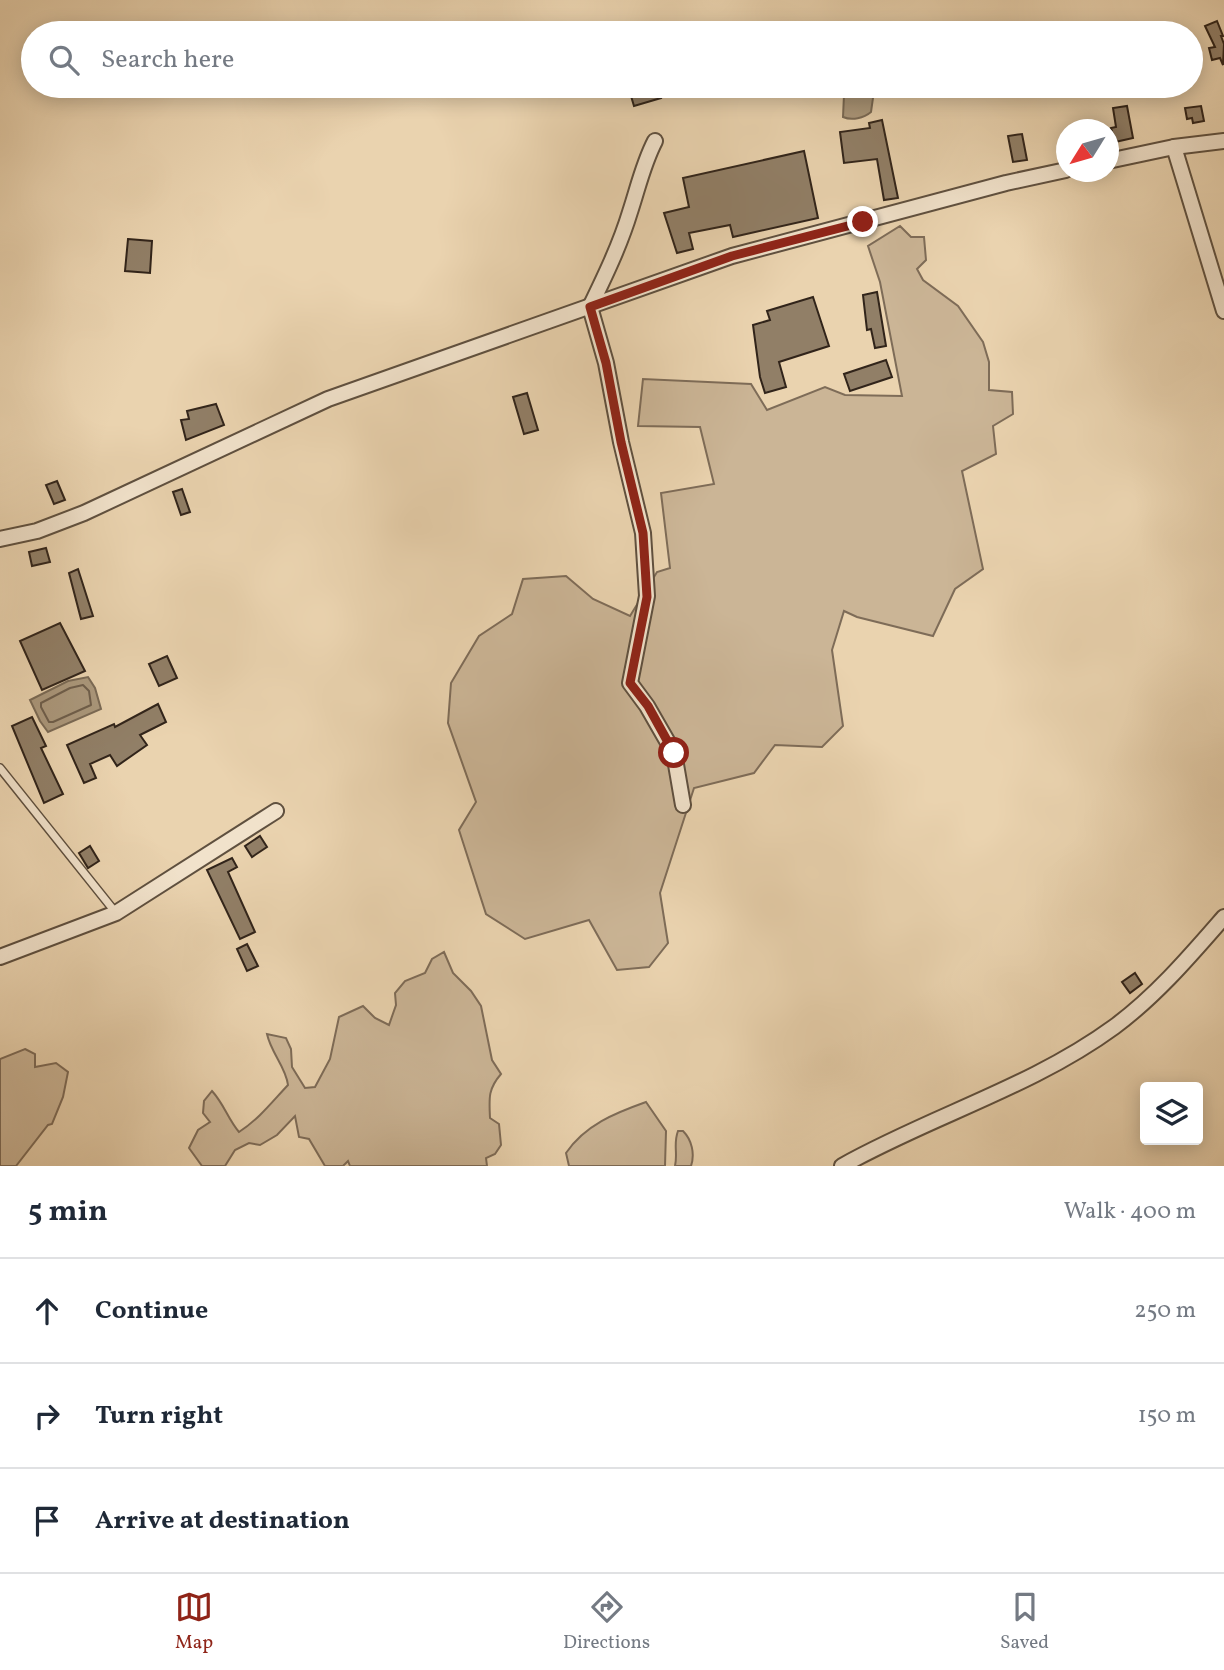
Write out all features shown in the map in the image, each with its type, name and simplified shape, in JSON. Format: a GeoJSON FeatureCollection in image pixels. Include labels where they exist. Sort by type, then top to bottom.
{"type":"FeatureCollection","features":[{"type":"Feature","properties":{"kind":"street"},"geometry":{"type":"LineString","coordinates":[[655,141],[646,158],[630,213],[610,265],[590,307],[606,363],[621,442],[643,533],[647,597],[630,683],[648,706],[674,753],[683,805]]}},
{"type":"Feature","properties":{"kind":"street"},"geometry":{"type":"LineString","coordinates":[[1119,159],[1224,141]]}},
{"type":"Feature","properties":{"kind":"street"},"geometry":{"type":"LineString","coordinates":[[1174,148],[1224,311]]}},
{"type":"Feature","properties":{"kind":"street"},"geometry":{"type":"LineString","coordinates":[[0,540],[37,531],[84,513],[328,400],[732,256],[1056,172]]}},
{"type":"Feature","properties":{"kind":"street"},"geometry":{"type":"LineString","coordinates":[[0,957],[116,913],[276,811]]}},
{"type":"Feature","properties":{"kind":"street"},"geometry":{"type":"LineString","coordinates":[[842,1166],[1035,1075],[1114,1027],[1170,978],[1224,917]]}},
{"type":"Feature","properties":{"kind":"lane"},"geometry":{"type":"LineString","coordinates":[[0,768],[116,913]]}},
{"type":"Feature","properties":{"kind":"shaded area"},"geometry":{"type":"Polygon","coordinates":[[[900,226],[911,237],[924,237],[926,260],[917,269],[923,280],[958,306],[983,342],[989,362],[989,390],[1012,392],[1013,414],[993,426],[996,454],[962,471],[983,569],[955,589],[933,636],[857,617],[844,611],[832,650],[843,726],[822,747],[775,745],[754,773],[694,788],[660,893],[668,943],[649,967],[617,970],[589,920],[525,939],[486,914],[459,830],[476,802],[448,723],[451,683],[479,636],[512,614],[523,579],[566,576],[593,599],[630,616],[657,572],[670,568],[661,493],[714,484],[700,427],[638,426],[643,379],[751,384],[767,410],[825,387],[845,395],[902,396],[880,282],[868,246],[900,226]]]}},
{"type":"Feature","properties":{"kind":"shaded area"},"geometry":{"type":"Polygon","coordinates":[[[444,952],[453,973],[481,1006],[492,1060],[501,1074],[490,1094],[489,1105],[490,1118],[499,1124],[501,1145],[495,1154],[486,1158],[487,1166],[350,1166],[348,1161],[343,1166],[325,1166],[309,1139],[299,1137],[295,1116],[277,1135],[260,1145],[249,1143],[235,1150],[225,1166],[202,1166],[189,1148],[198,1130],[210,1122],[203,1113],[204,1101],[212,1091],[239,1132],[259,1116],[288,1085],[267,1034],[286,1038],[291,1049],[292,1067],[305,1088],[315,1087],[330,1059],[339,1017],[363,1006],[375,1018],[389,1025],[396,1005],[395,993],[405,981],[425,973],[432,959],[444,952]]]}},
{"type":"Feature","properties":{"kind":"shaded area"},"geometry":{"type":"Polygon","coordinates":[[[25,1049],[35,1054],[35,1067],[56,1063],[68,1072],[63,1097],[52,1124],[48,1125],[16,1166],[0,1166],[0,1059],[25,1049]]]}},
{"type":"Feature","properties":{"kind":"shaded area"},"geometry":{"type":"Polygon","coordinates":[[[646,1102],[666,1131],[665,1166],[569,1166],[566,1153],[591,1127],[646,1102]]]}},
{"type":"Feature","properties":{"kind":"shaded area"},"geometry":{"type":"Polygon","coordinates":[[[678,1131],[683,1131],[691,1143],[691,1166],[675,1166],[678,1131]]]}},
{"type":"Feature","properties":{"kind":"water"},"geometry":{"type":"Polygon","coordinates":[[[844,98],[873,98],[871,112],[865,116],[850,119],[843,117],[844,98]]]}},
{"type":"Feature","properties":{"kind":"water"},"geometry":{"type":"Polygon","coordinates":[[[88,677],[95,688],[101,709],[48,732],[30,700],[68,681],[88,677]]]}},
{"type":"Feature","properties":{"kind":"building"},"geometry":{"type":"Polygon","coordinates":[[[1217,21],[1223,36],[1223,65],[1220,58],[1212,60],[1209,48],[1215,47],[1205,26],[1217,21]]]}},
{"type":"Feature","properties":{"kind":"building"},"geometry":{"type":"Polygon","coordinates":[[[632,98],[661,98],[634,106],[632,98]]]}},
{"type":"Feature","properties":{"kind":"building"},"geometry":{"type":"Polygon","coordinates":[[[1127,106],[1133,138],[1119,141],[1119,119],[1115,119],[1113,108],[1127,106]]]}},
{"type":"Feature","properties":{"kind":"building"},"geometry":{"type":"Polygon","coordinates":[[[1201,106],[1204,121],[1193,123],[1192,118],[1187,119],[1185,108],[1201,106]]]}},
{"type":"Feature","properties":{"kind":"building"},"geometry":{"type":"Polygon","coordinates":[[[882,120],[898,198],[884,200],[877,159],[844,163],[840,132],[870,128],[869,123],[882,120]]]}},
{"type":"Feature","properties":{"kind":"building"},"geometry":{"type":"Polygon","coordinates":[[[1022,134],[1027,160],[1013,162],[1008,136],[1022,134]]]}},
{"type":"Feature","properties":{"kind":"building"},"geometry":{"type":"Polygon","coordinates":[[[804,151],[818,218],[733,237],[730,225],[689,233],[693,249],[677,253],[664,213],[689,207],[683,178],[804,151]]]}},
{"type":"Feature","properties":{"kind":"building"},"geometry":{"type":"Polygon","coordinates":[[[128,239],[152,241],[150,273],[125,271],[128,239]]]}},
{"type":"Feature","properties":{"kind":"building"},"geometry":{"type":"Polygon","coordinates":[[[877,292],[886,346],[875,348],[871,329],[867,330],[863,295],[877,292]]]}},
{"type":"Feature","properties":{"kind":"building"},"geometry":{"type":"Polygon","coordinates":[[[813,297],[829,346],[779,362],[786,387],[765,393],[760,377],[753,325],[770,320],[767,311],[813,297]]]}},
{"type":"Feature","properties":{"kind":"building"},"geometry":{"type":"Polygon","coordinates":[[[886,360],[892,377],[850,391],[844,374],[886,360]]]}},
{"type":"Feature","properties":{"kind":"building"},"geometry":{"type":"Polygon","coordinates":[[[527,393],[538,430],[524,434],[513,397],[527,393]]]}},
{"type":"Feature","properties":{"kind":"building"},"geometry":{"type":"Polygon","coordinates":[[[216,404],[224,425],[186,440],[181,420],[189,419],[187,411],[216,404]]]}},
{"type":"Feature","properties":{"kind":"building"},"geometry":{"type":"Polygon","coordinates":[[[57,481],[65,500],[54,504],[46,485],[57,481]]]}},
{"type":"Feature","properties":{"kind":"building"},"geometry":{"type":"Polygon","coordinates":[[[182,489],[190,512],[181,515],[173,492],[182,489]]]}},
{"type":"Feature","properties":{"kind":"building"},"geometry":{"type":"Polygon","coordinates":[[[46,548],[50,562],[32,566],[29,552],[46,548]]]}},
{"type":"Feature","properties":{"kind":"building"},"geometry":{"type":"Polygon","coordinates":[[[78,569],[93,616],[81,619],[69,573],[78,569]]]}},
{"type":"Feature","properties":{"kind":"building"},"geometry":{"type":"Polygon","coordinates":[[[60,623],[85,671],[42,690],[20,641],[60,623]]]}},
{"type":"Feature","properties":{"kind":"building"},"geometry":{"type":"Polygon","coordinates":[[[167,656],[177,678],[159,686],[149,664],[167,656]]]}},
{"type":"Feature","properties":{"kind":"building"},"geometry":{"type":"Polygon","coordinates":[[[158,704],[166,722],[140,735],[147,745],[117,766],[110,755],[90,764],[96,778],[84,783],[67,745],[114,724],[115,727],[158,704]]]}},
{"type":"Feature","properties":{"kind":"building"},"geometry":{"type":"Polygon","coordinates":[[[32,717],[46,746],[41,748],[63,794],[44,803],[12,726],[32,717]]]}},
{"type":"Feature","properties":{"kind":"building"},"geometry":{"type":"Polygon","coordinates":[[[260,836],[267,847],[252,857],[245,846],[260,836]]]}},
{"type":"Feature","properties":{"kind":"building"},"geometry":{"type":"Polygon","coordinates":[[[90,846],[99,861],[88,868],[79,853],[90,846]]]}},
{"type":"Feature","properties":{"kind":"building"},"geometry":{"type":"Polygon","coordinates":[[[232,858],[237,867],[228,872],[255,932],[240,939],[207,870],[232,858]]]}},
{"type":"Feature","properties":{"kind":"building"},"geometry":{"type":"Polygon","coordinates":[[[247,944],[258,966],[247,971],[237,949],[247,944]]]}},
{"type":"Feature","properties":{"kind":"building"},"geometry":{"type":"Polygon","coordinates":[[[1135,973],[1142,984],[1130,993],[1122,982],[1135,973]]]}},
{"type":"Feature","properties":{"kind":"route"},"geometry":{"type":"LineString","coordinates":[[674,753],[648,706],[630,683],[647,597],[643,533],[621,442],[606,363],[590,307],[732,256],[863,222]]}}]}
